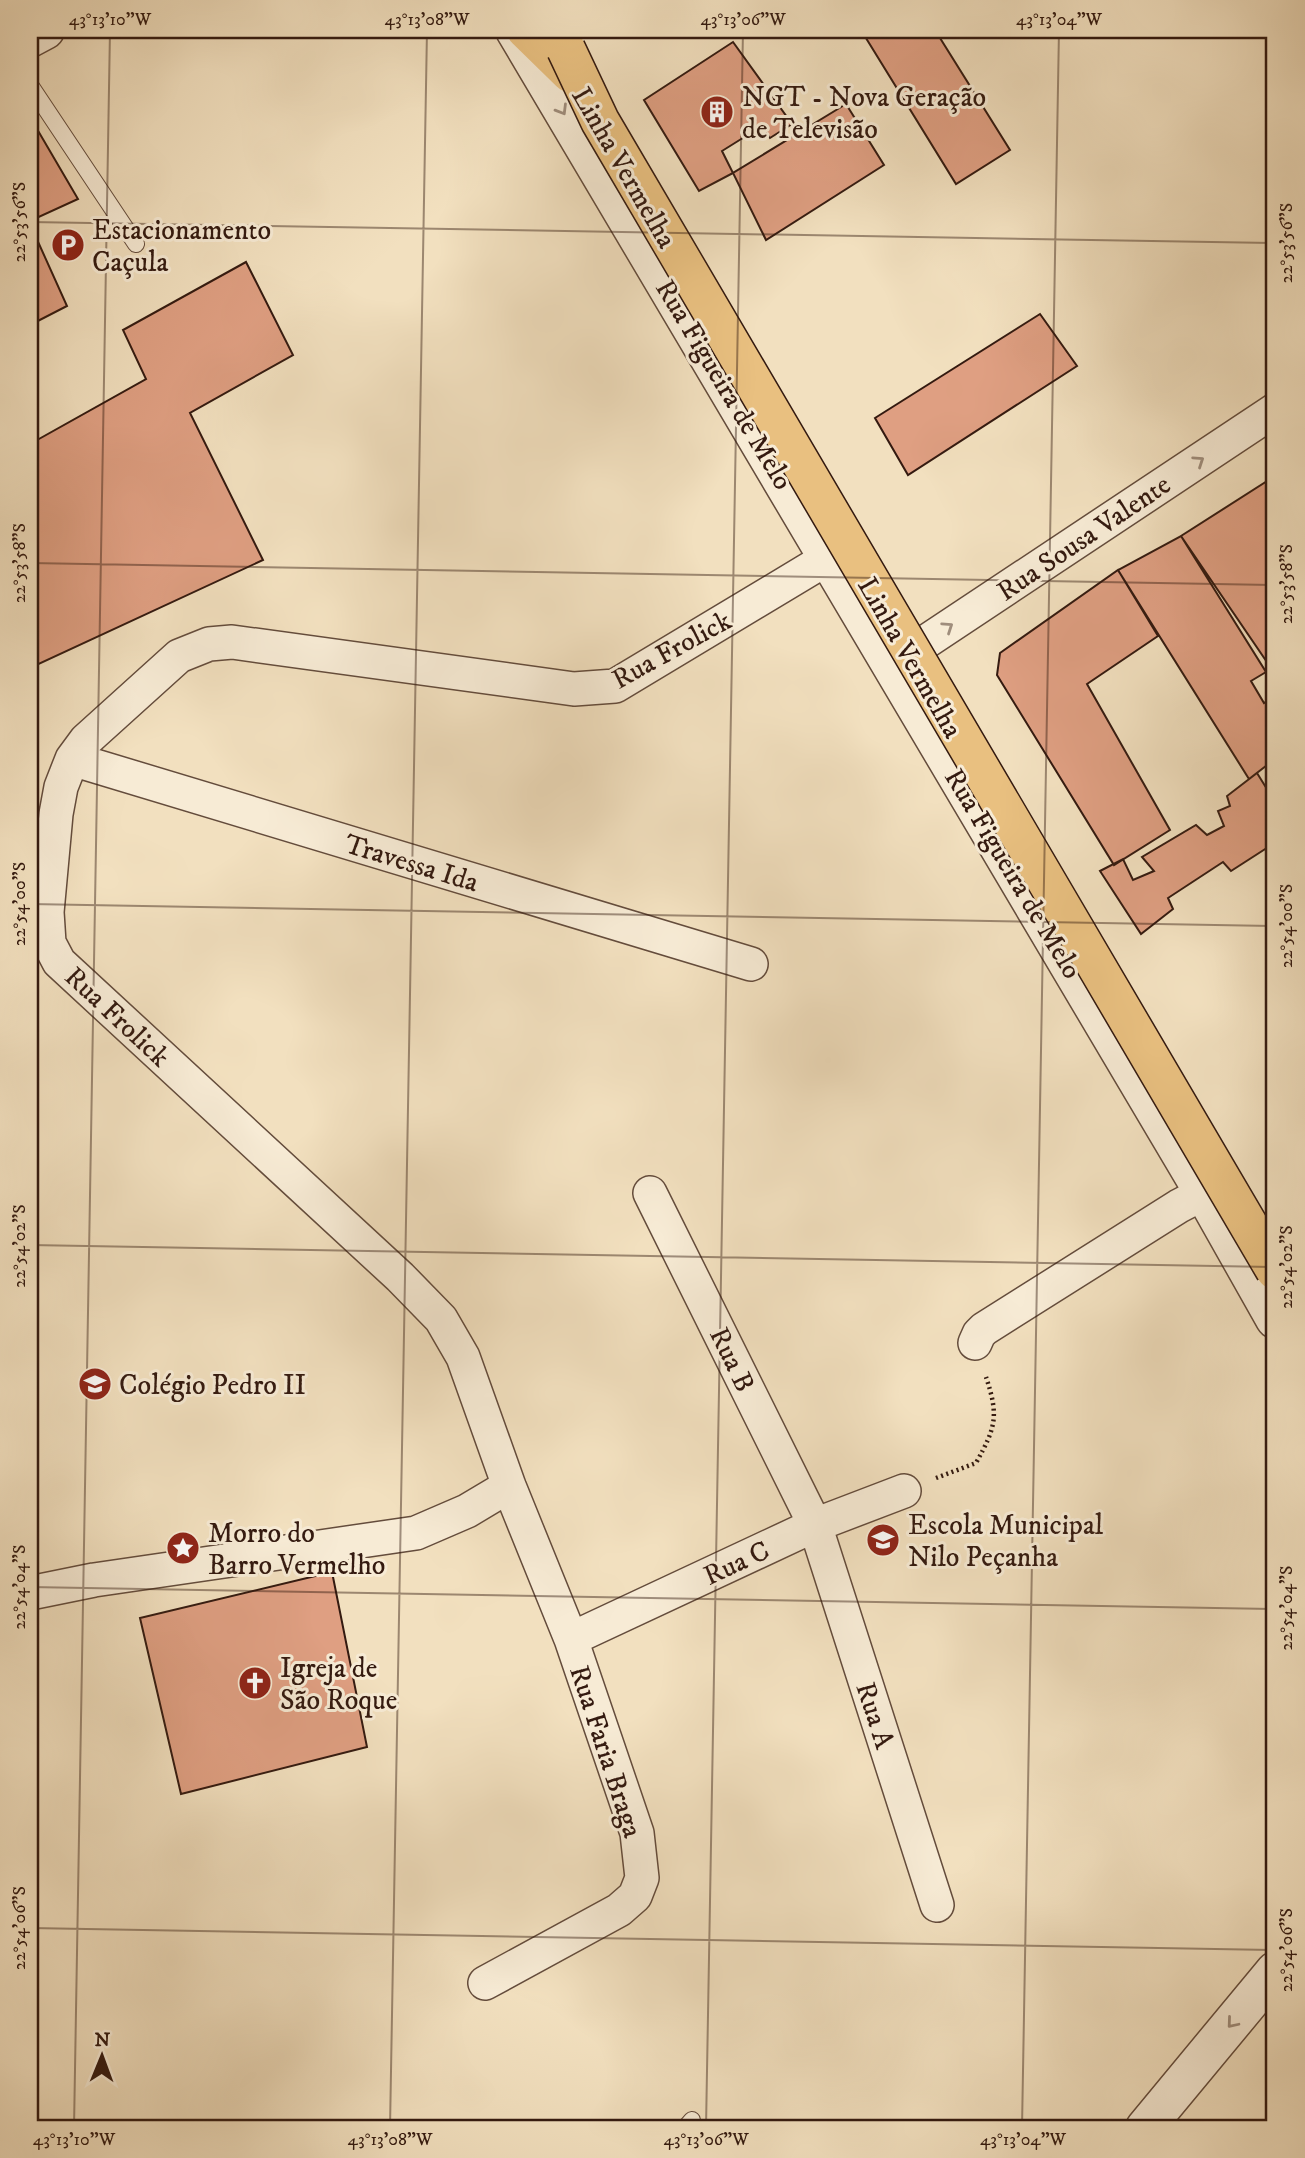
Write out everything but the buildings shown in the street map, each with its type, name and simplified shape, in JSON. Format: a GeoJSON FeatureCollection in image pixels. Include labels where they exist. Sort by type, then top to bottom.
{"type":"FeatureCollection","features":[{"type":"Feature","properties":{"kind":"highway"},"geometry":{"type":"LineString","coordinates":[[526,30],[562,42]]}},
{"type":"Feature","properties":{"kind":"highway","name":"Linha Vermelha"},"geometry":{"type":"LineString","coordinates":[[562,42],[600,121],[1275,1270]]}},
{"type":"Feature","properties":{"kind":"highway","name":"Linha Vermelha"},"geometry":{"type":"LineString","coordinates":[[562,42],[1275,1281]]}},
{"type":"Feature","properties":{"kind":"street"},"geometry":{"type":"LineString","coordinates":[[30,38],[45,30]]}},
{"type":"Feature","properties":{"kind":"street","name":"Rua Figueira de Melo"},"geometry":{"type":"LineString","coordinates":[[515,30],[1204,1192],[1275,1319]]}},
{"type":"Feature","properties":{"kind":"street","name":"Rua Sousa Valente"},"geometry":{"type":"LineString","coordinates":[[891,665],[1275,410]]}},
{"type":"Feature","properties":{"kind":"street","name":"Rua Frolick"},"geometry":{"type":"LineString","coordinates":[[509,1486],[463,1357],[440,1319],[400,1277],[59,962],[49,943],[47,912],[61,787],[72,759],[86,740],[180,656],[209,644],[232,642],[574,690],[615,687],[828,558]]}},
{"type":"Feature","properties":{"kind":"street","name":"Travessa Ida"},"geometry":{"type":"LineString","coordinates":[[72,759],[751,964]]}},
{"type":"Feature","properties":{"kind":"street"},"geometry":{"type":"LineString","coordinates":[[980,1357],[979,1334],[985,1329],[1204,1192]]}},
{"type":"Feature","properties":{"kind":"street","name":"Rua B"},"geometry":{"type":"LineString","coordinates":[[650,1193],[815,1525]]}},
{"type":"Feature","properties":{"kind":"street"},"geometry":{"type":"LineString","coordinates":[[30,1593],[107,1578],[416,1533],[467,1511],[509,1486]]}},
{"type":"Feature","properties":{"kind":"street","name":"Rua Faria Braga"},"geometry":{"type":"LineString","coordinates":[[485,1983],[619,1910],[635,1896],[642,1878],[637,1833],[571,1639],[509,1486]]}},
{"type":"Feature","properties":{"kind":"street","name":"Rua C"},"geometry":{"type":"LineString","coordinates":[[571,1639],[815,1525],[904,1491]]}},
{"type":"Feature","properties":{"kind":"street","name":"Rua A"},"geometry":{"type":"LineString","coordinates":[[815,1525],[937,1905]]}},
{"type":"Feature","properties":{"kind":"street"},"geometry":{"type":"LineString","coordinates":[[1145,2128],[1275,1971]]}},
{"type":"Feature","properties":{"kind":"lane"},"geometry":{"type":"LineString","coordinates":[[30,85],[136,244]]}},
{"type":"Feature","properties":{"kind":"path"},"geometry":{"type":"LineString","coordinates":[[904,1491],[976,1462],[992,1434],[995,1403],[980,1357]]}},
{"type":"Feature","properties":{"kind":"place","name":"NGT - Nova Geração de Televisão"},"geometry":{"type":"Point","coordinates":[717,112]}},
{"type":"Feature","properties":{"kind":"place","name":"Estacionamento Caçula"},"geometry":{"type":"Point","coordinates":[68,245]}},
{"type":"Feature","properties":{"kind":"place","name":"Colégio Pedro II"},"geometry":{"type":"Point","coordinates":[95,1384]}},
{"type":"Feature","properties":{"kind":"place","name":"Escola Municipal Nilo Peçanha"},"geometry":{"type":"Point","coordinates":[883,1540]}},
{"type":"Feature","properties":{"kind":"place","name":"Morro do Barro Vermelho"},"geometry":{"type":"Point","coordinates":[183,1548]}},
{"type":"Feature","properties":{"kind":"place","name":"Igreja de São Roque"},"geometry":{"type":"Point","coordinates":[255,1683]}}]}
